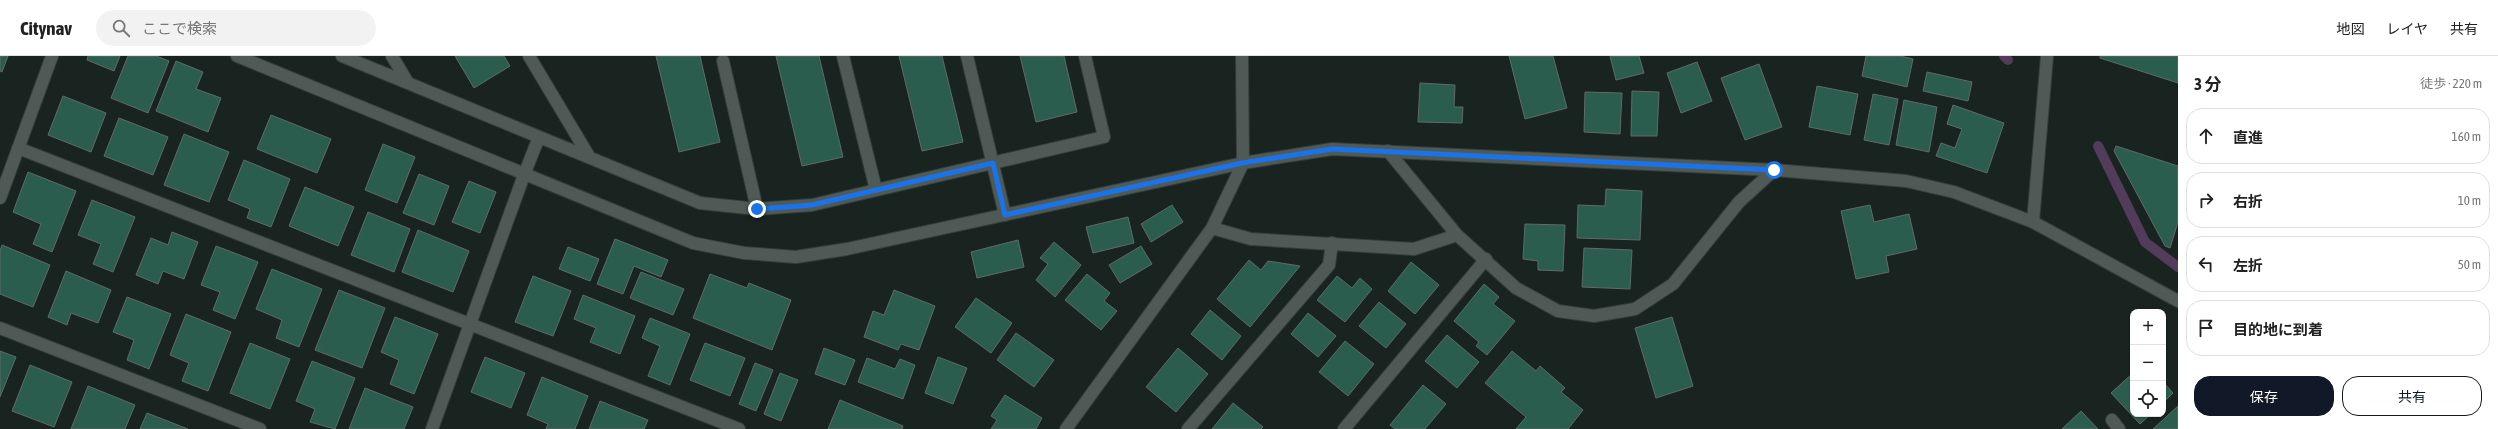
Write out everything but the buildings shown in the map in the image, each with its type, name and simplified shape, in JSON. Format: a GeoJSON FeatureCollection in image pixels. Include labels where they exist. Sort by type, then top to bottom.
{"type":"FeatureCollection","features":[{"type":"Feature","properties":{"kind":"street"},"geometry":{"type":"LineString","coordinates":[[0,198],[52,56]]}},
{"type":"Feature","properties":{"kind":"street"},"geometry":{"type":"LineString","coordinates":[[237,56],[524,175],[693,243],[744,253],[796,257],[847,249],[1242,163],[1332,149],[1774,170],[1906,181],[1954,192],[2033,222],[2178,301]]}},
{"type":"Feature","properties":{"kind":"street"},"geometry":{"type":"LineString","coordinates":[[342,56],[700,203],[757,209],[812,205],[1104,137],[1085,56]]}},
{"type":"Feature","properties":{"kind":"street"},"geometry":{"type":"LineString","coordinates":[[392,56],[408,83]]}},
{"type":"Feature","properties":{"kind":"street"},"geometry":{"type":"LineString","coordinates":[[528,56],[590,158]]}},
{"type":"Feature","properties":{"kind":"street"},"geometry":{"type":"LineString","coordinates":[[843,56],[876,190]]}},
{"type":"Feature","properties":{"kind":"street"},"geometry":{"type":"LineString","coordinates":[[967,56],[1005,215]]}},
{"type":"Feature","properties":{"kind":"street"},"geometry":{"type":"LineString","coordinates":[[1066,429],[1212,228],[1242,163],[1242,56]]}},
{"type":"Feature","properties":{"kind":"street"},"geometry":{"type":"LineString","coordinates":[[2033,222],[2047,56]]}},
{"type":"Feature","properties":{"kind":"street"},"geometry":{"type":"LineString","coordinates":[[722,61],[757,209]]}},
{"type":"Feature","properties":{"kind":"street"},"geometry":{"type":"LineString","coordinates":[[432,429],[539,137]]}},
{"type":"Feature","properties":{"kind":"street"},"geometry":{"type":"LineString","coordinates":[[18,148],[739,429]]}},
{"type":"Feature","properties":{"kind":"street"},"geometry":{"type":"LineString","coordinates":[[1388,151],[1457,235],[1486,259],[1516,288],[1558,311],[1594,316],[1635,309],[1673,284],[1740,202],[1774,170]]}},
{"type":"Feature","properties":{"kind":"street"},"geometry":{"type":"LineString","coordinates":[[1212,228],[1251,239],[1414,248],[1457,235]]}},
{"type":"Feature","properties":{"kind":"street"},"geometry":{"type":"LineString","coordinates":[[1188,429],[1329,265],[1332,243]]}},
{"type":"Feature","properties":{"kind":"street"},"geometry":{"type":"LineString","coordinates":[[1344,429],[1486,259]]}},
{"type":"Feature","properties":{"kind":"street"},"geometry":{"type":"LineString","coordinates":[[0,328],[260,429]]}},
{"type":"Feature","properties":{"kind":"waterway"},"geometry":{"type":"LineString","coordinates":[[2004,56],[2008,60]]}},
{"type":"Feature","properties":{"kind":"waterway"},"geometry":{"type":"LineString","coordinates":[[2098,146],[2145,242],[2178,267]]}},
{"type":"Feature","properties":{"kind":"route"},"geometry":{"type":"LineString","coordinates":[[757,209],[812,205],[993,163],[1005,215],[1242,163],[1332,149],[1774,170]]}}]}
